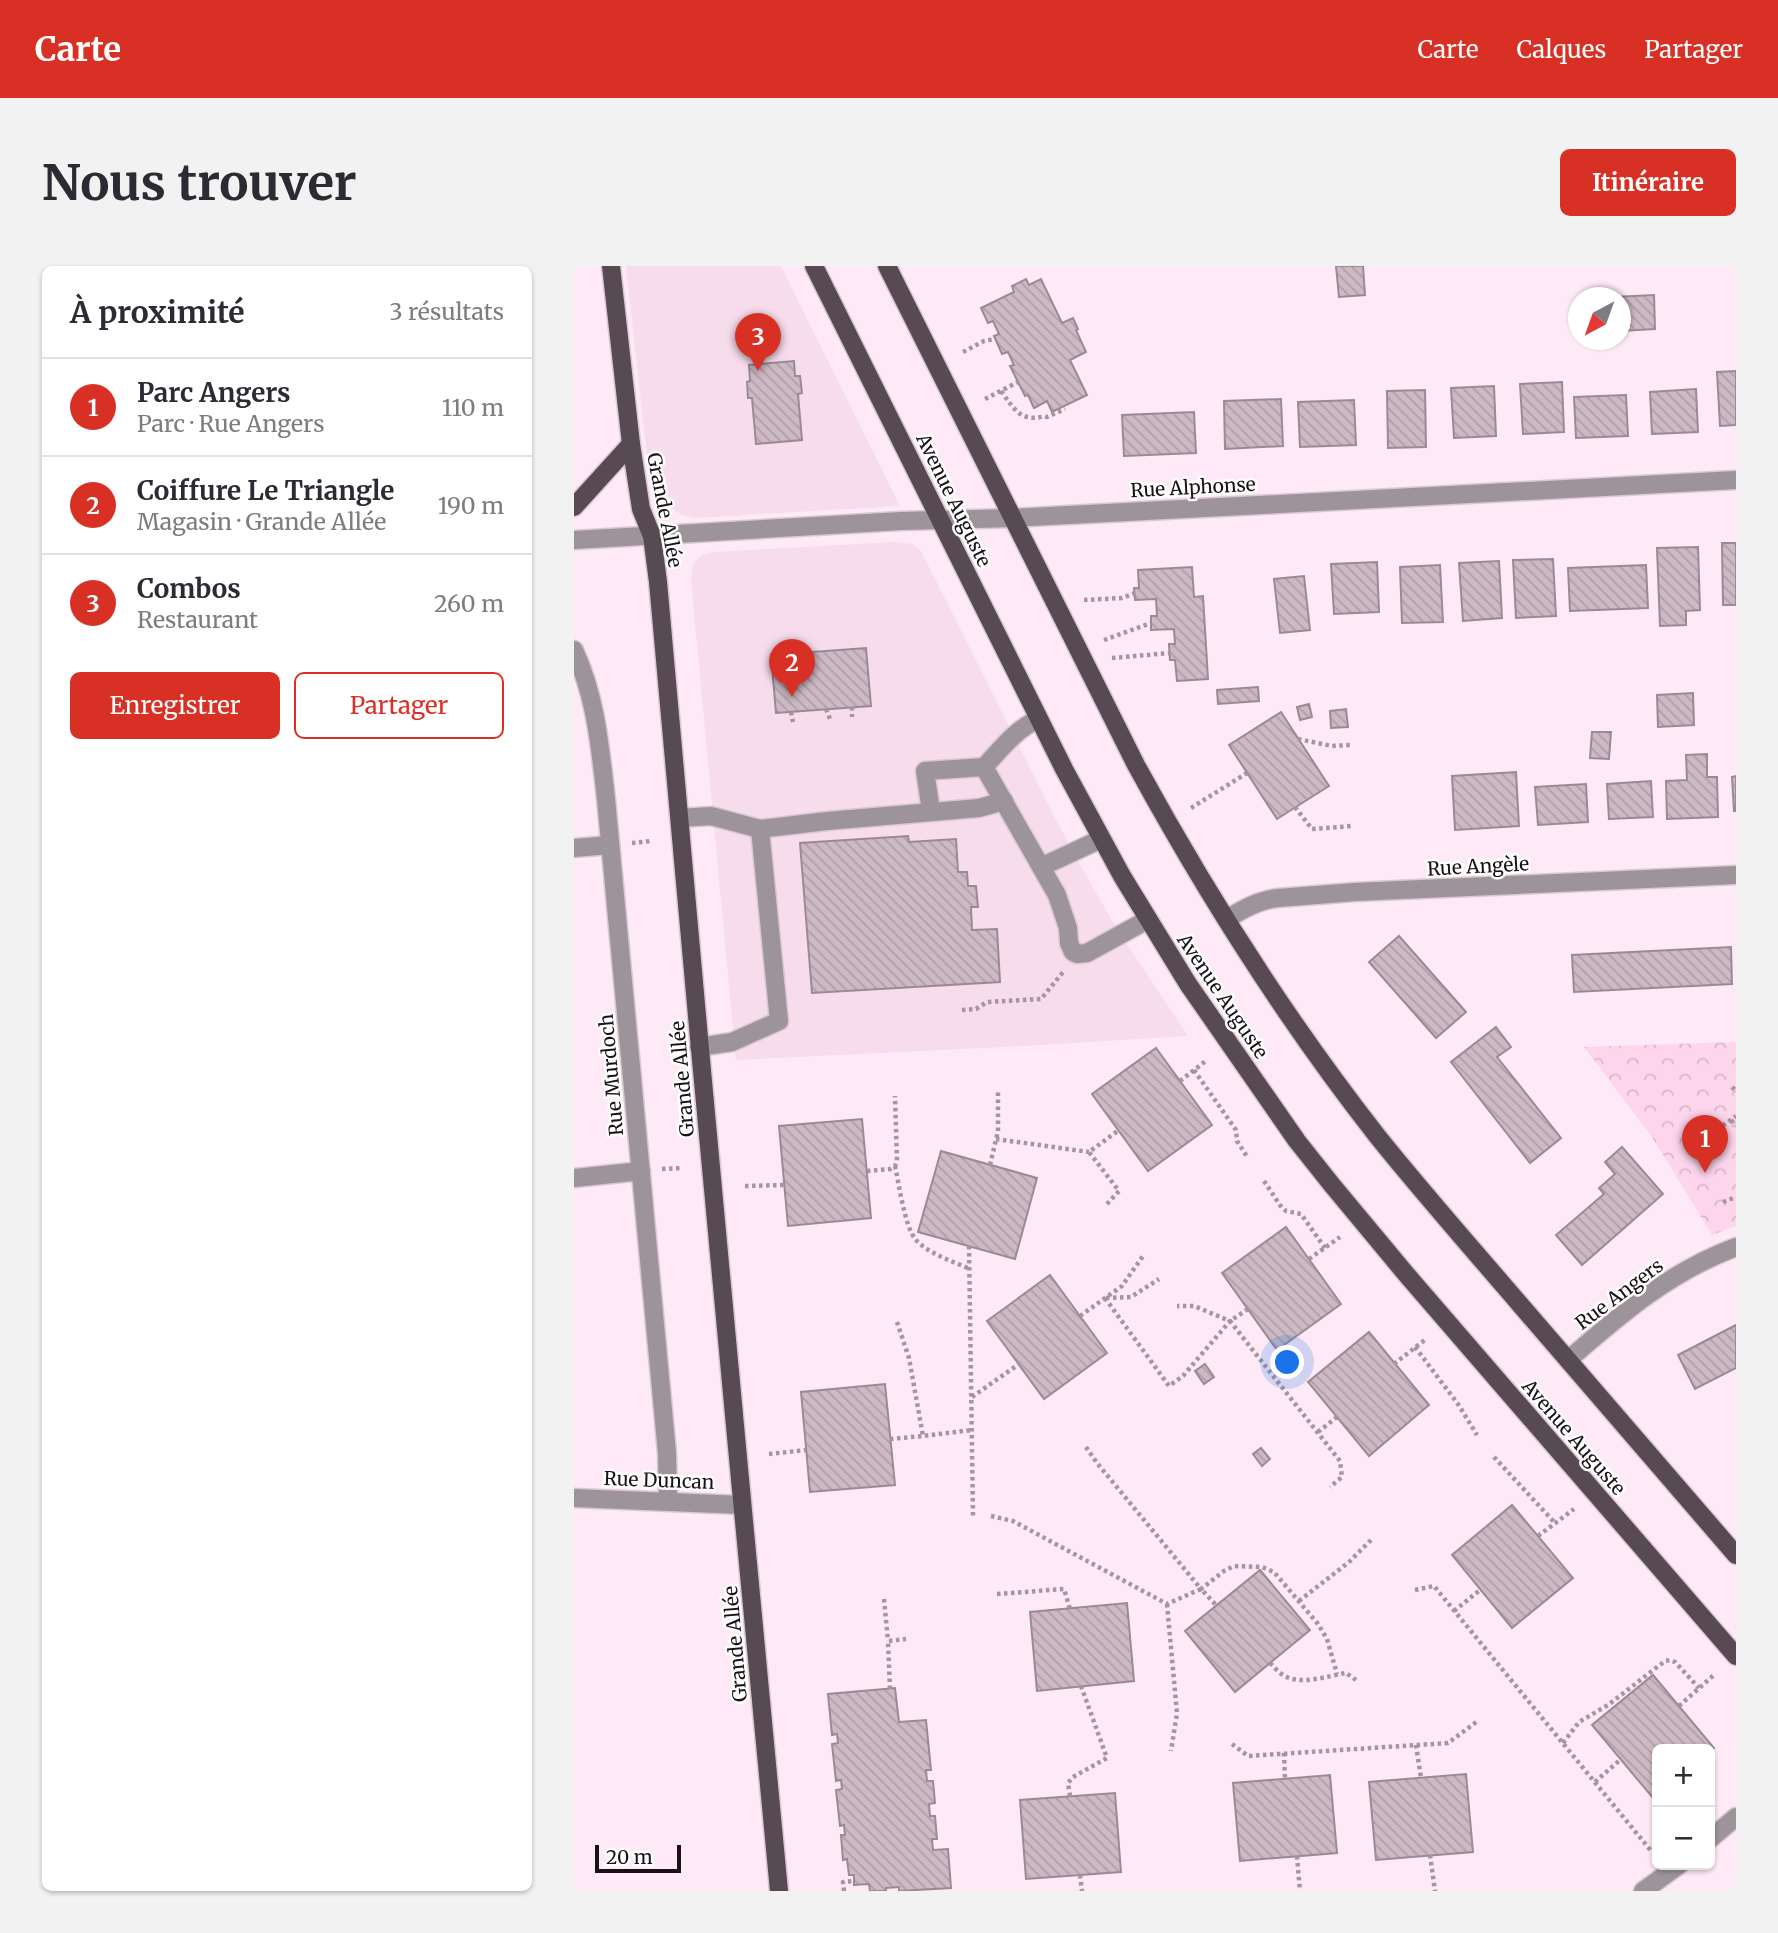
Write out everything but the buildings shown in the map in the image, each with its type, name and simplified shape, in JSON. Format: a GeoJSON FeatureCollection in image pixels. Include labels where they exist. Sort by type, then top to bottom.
{"type":"FeatureCollection","features":[{"type":"Feature","properties":{"kind":"main road","name":"Grande Allée"},"geometry":{"type":"LineString","coordinates":[[611,266],[631,444],[641,509],[652,536],[664,638],[699,1047],[779,1891]]}},
{"type":"Feature","properties":{"kind":"main road","name":"Avenue Auguste"},"geometry":{"type":"LineString","coordinates":[[814,266],[1038,719],[1101,839],[1147,920],[1208,1015],[1297,1141],[1332,1185],[1736,1656]]}},
{"type":"Feature","properties":{"kind":"main road"},"geometry":{"type":"LineString","coordinates":[[887,266],[1136,765],[1175,836],[1227,919],[1287,1010],[1378,1137],[1736,1555]]}},
{"type":"Feature","properties":{"kind":"main road"},"geometry":{"type":"LineString","coordinates":[[574,507],[631,444]]}},
{"type":"Feature","properties":{"kind":"street","name":"Rue Alphonse"},"geometry":{"type":"LineString","coordinates":[[652,536],[1736,480]]}},
{"type":"Feature","properties":{"kind":"street"},"geometry":{"type":"LineString","coordinates":[[574,540],[652,536]]}},
{"type":"Feature","properties":{"kind":"street","name":"Rue Murdoch"},"geometry":{"type":"LineString","coordinates":[[574,650],[594,707],[610,845],[667,1453],[668,1500]]}},
{"type":"Feature","properties":{"kind":"street"},"geometry":{"type":"LineString","coordinates":[[930,811],[925,771],[984,767],[1015,733],[1038,719]]}},
{"type":"Feature","properties":{"kind":"street"},"geometry":{"type":"LineString","coordinates":[[984,767],[1060,903],[1073,952],[1087,953],[1147,920]]}},
{"type":"Feature","properties":{"kind":"street"},"geometry":{"type":"LineString","coordinates":[[680,817],[711,817],[760,829],[979,808],[1004,801]]}},
{"type":"Feature","properties":{"kind":"street"},"geometry":{"type":"LineString","coordinates":[[699,1047],[732,1042],[779,1021],[760,829]]}},
{"type":"Feature","properties":{"kind":"street"},"geometry":{"type":"LineString","coordinates":[[1041,867],[1101,839]]}},
{"type":"Feature","properties":{"kind":"street"},"geometry":{"type":"LineString","coordinates":[[574,848],[610,845]]}},
{"type":"Feature","properties":{"kind":"street","name":"Rue Angèle"},"geometry":{"type":"LineString","coordinates":[[1227,919],[1266,900],[1278,898],[1736,875]]}},
{"type":"Feature","properties":{"kind":"street"},"geometry":{"type":"LineString","coordinates":[[574,1178],[642,1171]]}},
{"type":"Feature","properties":{"kind":"street","name":"Rue Angers"},"geometry":{"type":"LineString","coordinates":[[1568,1360],[1657,1287],[1699,1263],[1736,1248]]}},
{"type":"Feature","properties":{"kind":"street","name":"Rue Duncan"},"geometry":{"type":"LineString","coordinates":[[574,1498],[742,1504]]}},
{"type":"Feature","properties":{"kind":"street"},"geometry":{"type":"LineString","coordinates":[[1715,1835],[1736,1817]]}},
{"type":"Feature","properties":{"kind":"street"},"geometry":{"type":"LineString","coordinates":[[1643,1891],[1672,1870]]}},
{"type":"Feature","properties":{"kind":"path"},"geometry":{"type":"LineString","coordinates":[[963,352],[984,341],[995,339]]}},
{"type":"Feature","properties":{"kind":"path"},"geometry":{"type":"LineString","coordinates":[[755,344],[757,364]]}},
{"type":"Feature","properties":{"kind":"path"},"geometry":{"type":"LineString","coordinates":[[985,399],[1018,382]]}},
{"type":"Feature","properties":{"kind":"path"},"geometry":{"type":"LineString","coordinates":[[1001,391],[1020,415],[1028,419],[1047,417],[1065,409]]}},
{"type":"Feature","properties":{"kind":"path"},"geometry":{"type":"LineString","coordinates":[[1084,600],[1122,598],[1135,593]]}},
{"type":"Feature","properties":{"kind":"path"},"geometry":{"type":"LineString","coordinates":[[1104,640],[1151,623]]}},
{"type":"Feature","properties":{"kind":"path"},"geometry":{"type":"LineString","coordinates":[[1112,658],[1169,653]]}},
{"type":"Feature","properties":{"kind":"path"},"geometry":{"type":"LineString","coordinates":[[852,707],[852,717]]}},
{"type":"Feature","properties":{"kind":"path"},"geometry":{"type":"LineString","coordinates":[[826,709],[830,719]]}},
{"type":"Feature","properties":{"kind":"path"},"geometry":{"type":"LineString","coordinates":[[791,712],[793,722]]}},
{"type":"Feature","properties":{"kind":"path"},"geometry":{"type":"LineString","coordinates":[[1298,739],[1332,746],[1350,745]]}},
{"type":"Feature","properties":{"kind":"path"},"geometry":{"type":"LineString","coordinates":[[1191,808],[1247,773]]}},
{"type":"Feature","properties":{"kind":"path"},"geometry":{"type":"LineString","coordinates":[[1296,807],[1312,829],[1352,826]]}},
{"type":"Feature","properties":{"kind":"path"},"geometry":{"type":"LineString","coordinates":[[631,843],[652,841]]}},
{"type":"Feature","properties":{"kind":"path"},"geometry":{"type":"LineString","coordinates":[[962,1010],[976,1009],[987,1002],[1041,999],[1077,954]]}},
{"type":"Feature","properties":{"kind":"path"},"geometry":{"type":"LineString","coordinates":[[1180,1081],[1207,1060]]}},
{"type":"Feature","properties":{"kind":"path"},"geometry":{"type":"LineString","coordinates":[[1194,1070],[1236,1130],[1237,1141],[1248,1158]]}},
{"type":"Feature","properties":{"kind":"path"},"geometry":{"type":"LineString","coordinates":[[990,1165],[996,1139],[998,1090]]}},
{"type":"Feature","properties":{"kind":"path"},"geometry":{"type":"LineString","coordinates":[[895,1096],[895,1166],[909,1228],[913,1237],[926,1249],[970,1269]]}},
{"type":"Feature","properties":{"kind":"path"},"geometry":{"type":"LineString","coordinates":[[1700,1142],[1733,1118],[1736,1126]]}},
{"type":"Feature","properties":{"kind":"path"},"geometry":{"type":"LineString","coordinates":[[996,1139],[1089,1152],[1119,1130]]}},
{"type":"Feature","properties":{"kind":"path"},"geometry":{"type":"LineString","coordinates":[[1089,1152],[1119,1191],[1107,1205]]}},
{"type":"Feature","properties":{"kind":"path"},"geometry":{"type":"LineString","coordinates":[[867,1171],[895,1166]]}},
{"type":"Feature","properties":{"kind":"path"},"geometry":{"type":"LineString","coordinates":[[661,1169],[682,1168]]}},
{"type":"Feature","properties":{"kind":"path"},"geometry":{"type":"LineString","coordinates":[[1264,1181],[1286,1211],[1301,1214],[1325,1248]]}},
{"type":"Feature","properties":{"kind":"path"},"geometry":{"type":"LineString","coordinates":[[745,1186],[784,1185]]}},
{"type":"Feature","properties":{"kind":"path"},"geometry":{"type":"LineString","coordinates":[[1723,1202],[1736,1196]]}},
{"type":"Feature","properties":{"kind":"path"},"geometry":{"type":"LineString","coordinates":[[1309,1259],[1340,1237]]}},
{"type":"Feature","properties":{"kind":"path"},"geometry":{"type":"LineString","coordinates":[[969,1247],[973,1516]]}},
{"type":"Feature","properties":{"kind":"path"},"geometry":{"type":"LineString","coordinates":[[1080,1316],[1122,1286],[1143,1256]]}},
{"type":"Feature","properties":{"kind":"path"},"geometry":{"type":"LineString","coordinates":[[1105,1298],[1131,1297],[1159,1279]]}},
{"type":"Feature","properties":{"kind":"path"},"geometry":{"type":"LineString","coordinates":[[1105,1298],[1169,1386],[1183,1376],[1230,1321],[1248,1309]]}},
{"type":"Feature","properties":{"kind":"path"},"geometry":{"type":"LineString","coordinates":[[1177,1306],[1194,1306],[1230,1321],[1340,1461],[1342,1477],[1330,1487]]}},
{"type":"Feature","properties":{"kind":"path"},"geometry":{"type":"LineString","coordinates":[[897,1322],[909,1358],[923,1436]]}},
{"type":"Feature","properties":{"kind":"path"},"geometry":{"type":"LineString","coordinates":[[1394,1364],[1426,1339]]}},
{"type":"Feature","properties":{"kind":"path"},"geometry":{"type":"LineString","coordinates":[[1415,1347],[1458,1404],[1477,1435]]}},
{"type":"Feature","properties":{"kind":"path"},"geometry":{"type":"LineString","coordinates":[[972,1398],[1019,1364]]}},
{"type":"Feature","properties":{"kind":"path"},"geometry":{"type":"LineString","coordinates":[[1318,1432],[1337,1417]]}},
{"type":"Feature","properties":{"kind":"path"},"geometry":{"type":"LineString","coordinates":[[890,1439],[972,1430]]}},
{"type":"Feature","properties":{"kind":"path"},"geometry":{"type":"LineString","coordinates":[[1086,1447],[1216,1605]]}},
{"type":"Feature","properties":{"kind":"path"},"geometry":{"type":"LineString","coordinates":[[769,1454],[806,1451]]}},
{"type":"Feature","properties":{"kind":"path"},"geometry":{"type":"LineString","coordinates":[[1494,1457],[1555,1523]]}},
{"type":"Feature","properties":{"kind":"path"},"geometry":{"type":"LineString","coordinates":[[1538,1536],[1574,1509]]}},
{"type":"Feature","properties":{"kind":"path"},"geometry":{"type":"LineString","coordinates":[[991,1516],[1013,1521],[1167,1604]]}},
{"type":"Feature","properties":{"kind":"path"},"geometry":{"type":"LineString","coordinates":[[1299,1601],[1349,1562],[1373,1538]]}},
{"type":"Feature","properties":{"kind":"path"},"geometry":{"type":"LineString","coordinates":[[1167,1604],[1201,1589],[1234,1566],[1262,1567],[1274,1572],[1318,1624],[1327,1639],[1336,1674]]}},
{"type":"Feature","properties":{"kind":"path"},"geometry":{"type":"LineString","coordinates":[[1415,1590],[1434,1586],[1652,1852]]}},
{"type":"Feature","properties":{"kind":"path"},"geometry":{"type":"LineString","coordinates":[[997,1594],[1064,1589],[1069,1609]]}},
{"type":"Feature","properties":{"kind":"path"},"geometry":{"type":"LineString","coordinates":[[1454,1611],[1480,1590]]}},
{"type":"Feature","properties":{"kind":"path"},"geometry":{"type":"LineString","coordinates":[[884,1599],[890,1689]]}},
{"type":"Feature","properties":{"kind":"path"},"geometry":{"type":"LineString","coordinates":[[1167,1604],[1177,1713],[1171,1751]]}},
{"type":"Feature","properties":{"kind":"path"},"geometry":{"type":"LineString","coordinates":[[888,1641],[906,1639]]}},
{"type":"Feature","properties":{"kind":"path"},"geometry":{"type":"LineString","coordinates":[[1563,1744],[1578,1722],[1608,1705],[1665,1661],[1675,1662],[1699,1688]]}},
{"type":"Feature","properties":{"kind":"path"},"geometry":{"type":"LineString","coordinates":[[1270,1663],[1282,1675],[1292,1679],[1308,1680],[1346,1673],[1356,1680]]}},
{"type":"Feature","properties":{"kind":"path"},"geometry":{"type":"LineString","coordinates":[[1678,1706],[1715,1674]]}},
{"type":"Feature","properties":{"kind":"path"},"geometry":{"type":"LineString","coordinates":[[1070,1796],[1068,1783],[1073,1777],[1107,1758],[1081,1686]]}},
{"type":"Feature","properties":{"kind":"path"},"geometry":{"type":"LineString","coordinates":[[1232,1745],[1248,1756],[1448,1743],[1479,1720]]}},
{"type":"Feature","properties":{"kind":"path"},"geometry":{"type":"LineString","coordinates":[[1416,1745],[1421,1778]]}},
{"type":"Feature","properties":{"kind":"path"},"geometry":{"type":"LineString","coordinates":[[1284,1753],[1285,1779]]}},
{"type":"Feature","properties":{"kind":"path"},"geometry":{"type":"LineString","coordinates":[[1595,1782],[1621,1759]]}},
{"type":"Feature","properties":{"kind":"path"},"geometry":{"type":"LineString","coordinates":[[1297,1856],[1300,1891]]}},
{"type":"Feature","properties":{"kind":"path"},"geometry":{"type":"LineString","coordinates":[[1430,1856],[1434,1891]]}},
{"type":"Feature","properties":{"kind":"path"},"geometry":{"type":"LineString","coordinates":[[1080,1875],[1082,1891]]}},
{"type":"Feature","properties":{"kind":"path"},"geometry":{"type":"LineString","coordinates":[[844,1891],[843,1882],[854,1881]]}},
{"type":"Feature","properties":{"kind":"shaded area"},"geometry":{"type":"Polygon","coordinates":[[[626,266],[781,266],[900,506],[695,518],[682,515],[662,502],[649,474],[626,266]]]}},
{"type":"Feature","properties":{"kind":"shaded area"},"geometry":{"type":"Polygon","coordinates":[[[896,542],[912,544],[921,551],[1089,881],[1120,934],[1188,1036],[736,1060],[691,580],[693,565],[701,556],[712,552],[896,542]]]}},
{"type":"Feature","properties":{"kind":"green space"},"geometry":{"type":"Polygon","coordinates":[[[1736,1042],[1736,1226],[1712,1235],[1652,1137],[1584,1047],[1736,1042]]]}},
{"type":"Feature","properties":{"kind":"place","name":"Combos"},"geometry":{"type":"Point","coordinates":[758,371]}},
{"type":"Feature","properties":{"kind":"place","name":"Coiffure Le Triangle"},"geometry":{"type":"Point","coordinates":[792,697]}},
{"type":"Feature","properties":{"kind":"place","name":"Parc Angers"},"geometry":{"type":"Point","coordinates":[1705,1173]}}]}
